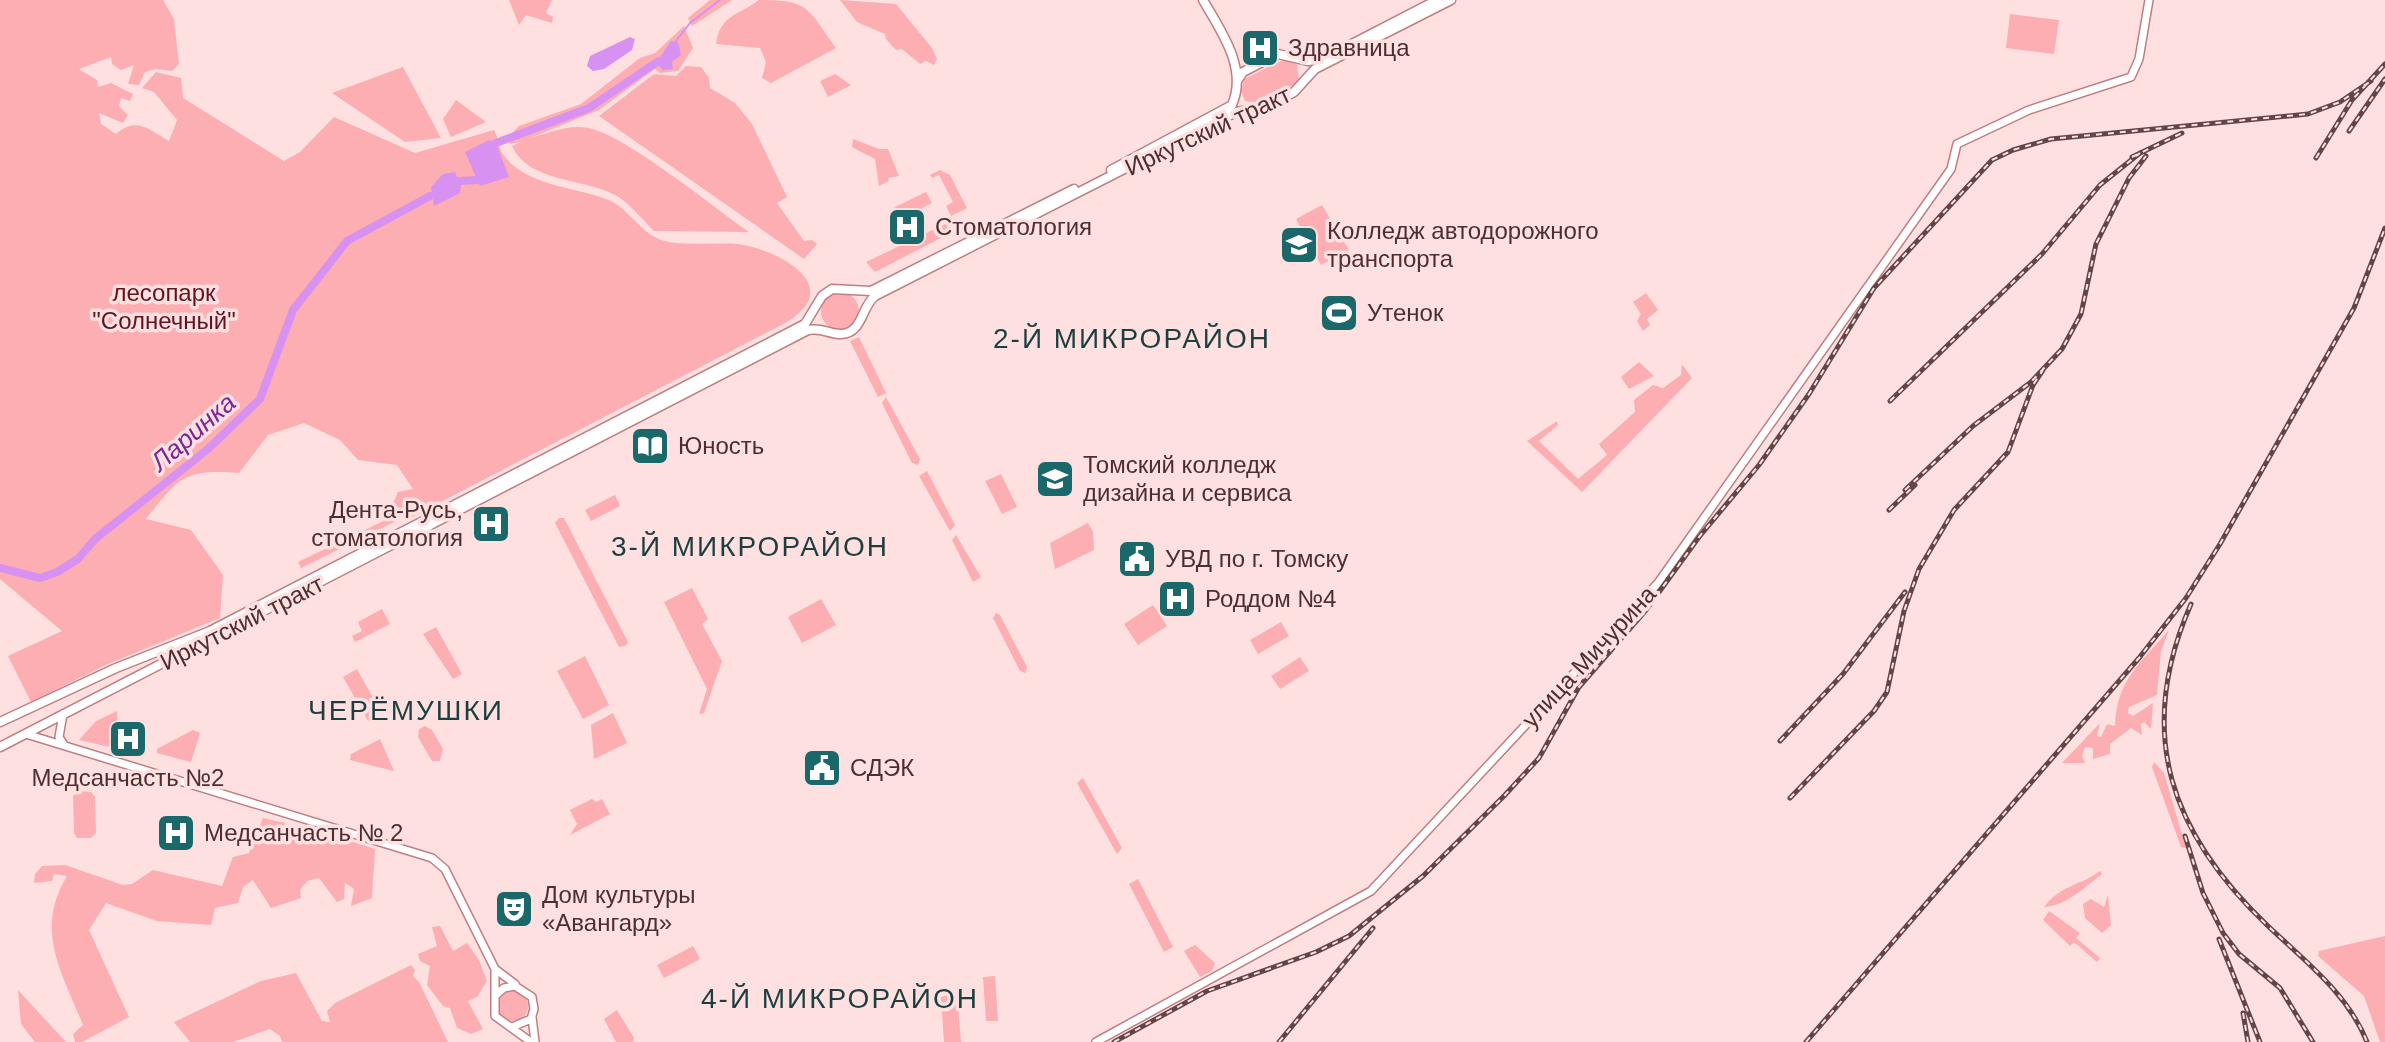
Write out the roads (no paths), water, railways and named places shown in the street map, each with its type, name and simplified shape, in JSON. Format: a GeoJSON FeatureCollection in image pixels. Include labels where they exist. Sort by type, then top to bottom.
{"type":"FeatureCollection","features":[{"type":"Feature","properties":{"kind":"main road"},"geometry":{"type":"LineString","coordinates":[[1203,0],[1234,57],[1237,81]]}},
{"type":"Feature","properties":{"kind":"main road","name":"Иркутский тракт"},"geometry":{"type":"LineString","coordinates":[[0,722],[81,684],[210,631],[805,324],[829,290],[871,291],[1228,109],[1235,100],[1241,74],[1258,64],[1278,54],[1308,61],[1323,59],[1437,0]]}},
{"type":"Feature","properties":{"kind":"main road","name":"Иркутский тракт"},"geometry":{"type":"LineString","coordinates":[[0,747],[798,335],[813,329],[847,333],[858,325],[867,302],[875,296],[1236,112],[1264,108],[1278,101],[1320,67],[1451,0]]}},
{"type":"Feature","properties":{"kind":"main road","name":"улица Мичурина"},"geometry":{"type":"LineString","coordinates":[[1096,1042],[1371,891],[1658,583],[1951,169],[1957,144],[2029,110],[2131,77],[2139,59],[2149,0]]}},
{"type":"Feature","properties":{"kind":"main road"},"geometry":{"type":"LineString","coordinates":[[1234,57],[1246,64],[1258,64]]}},
{"type":"Feature","properties":{"kind":"main road","name":"Иркутский тракт"},"geometry":{"type":"LineString","coordinates":[[1294,58],[1302,69],[1302,83]]}},
{"type":"Feature","properties":{"kind":"main road"},"geometry":{"type":"LineString","coordinates":[[851,290],[861,300],[863,314]]}},
{"type":"Feature","properties":{"kind":"main road"},"geometry":{"type":"LineString","coordinates":[[817,307],[819,321],[826,330]]}},
{"type":"Feature","properties":{"kind":"main road"},"geometry":{"type":"LineString","coordinates":[[81,684],[91,687],[92,701]]}},
{"type":"Feature","properties":{"kind":"main road"},"geometry":{"type":"LineString","coordinates":[[63,714],[59,737],[64,745]]}},
{"type":"Feature","properties":{"kind":"main road"},"geometry":{"type":"LineString","coordinates":[[26,734],[432,858],[445,869],[495,969],[533,999],[533,1042]]}},
{"type":"Feature","properties":{"kind":"main road"},"geometry":{"type":"LineString","coordinates":[[495,969],[495,1016],[533,1042]]}},
{"type":"Feature","properties":{"kind":"main road"},"geometry":{"type":"LineString","coordinates":[[495,997],[507,987],[519,987]]}},
{"type":"Feature","properties":{"kind":"main road"},"geometry":{"type":"LineString","coordinates":[[510,1027],[525,1024],[532,1015]]}},
{"type":"Feature","properties":{"kind":"waterway","name":"Ларинка"},"geometry":{"type":"LineString","coordinates":[[676,41],[690,23],[720,0]]}},
{"type":"Feature","properties":{"kind":"waterway","name":"Ларинка"},"geometry":{"type":"LineString","coordinates":[[496,143],[589,108],[657,62],[666,60]]}},
{"type":"Feature","properties":{"kind":"waterway","name":"Ларинка"},"geometry":{"type":"LineString","coordinates":[[459,181],[477,180]]}},
{"type":"Feature","properties":{"kind":"waterway","name":"Ларинка"},"geometry":{"type":"LineString","coordinates":[[0,568],[40,578],[57,572],[78,559],[95,539],[208,449],[260,399],[293,310],[347,241],[430,196]]}},
{"type":"Feature","properties":{"kind":"railway"},"geometry":{"type":"LineString","coordinates":[[2316,158],[2352,100],[2385,64]]}},
{"type":"Feature","properties":{"kind":"railway"},"geometry":{"type":"LineString","coordinates":[[2349,131],[2385,79]]}},
{"type":"Feature","properties":{"kind":"railway"},"geometry":{"type":"LineString","coordinates":[[1114,1042],[1207,991],[1316,952],[1349,936],[1423,876],[1504,796],[1539,758],[1579,687],[1646,610],[1699,537],[1759,465],[1809,394],[1874,288],[1992,160],[2051,139],[2308,114],[2340,102],[2371,81]]}},
{"type":"Feature","properties":{"kind":"railway"},"geometry":{"type":"LineString","coordinates":[[2132,157],[2182,133]]}},
{"type":"Feature","properties":{"kind":"railway"},"geometry":{"type":"LineString","coordinates":[[1890,401],[2042,254],[2100,185],[2140,153]]}},
{"type":"Feature","properties":{"kind":"railway"},"geometry":{"type":"LineString","coordinates":[[1905,490],[1973,426],[2031,382],[2062,349],[2081,314],[2096,244],[2129,178],[2146,156]]}},
{"type":"Feature","properties":{"kind":"railway"},"geometry":{"type":"LineString","coordinates":[[1806,1042],[2139,658],[2186,598],[2354,308],[2385,228]]}},
{"type":"Feature","properties":{"kind":"railway"},"geometry":{"type":"LineString","coordinates":[[1790,798],[1874,711],[1887,692],[1904,611],[1919,569],[1954,510],[2008,452],[2033,385],[2043,370]]}},
{"type":"Feature","properties":{"kind":"railway"},"geometry":{"type":"LineString","coordinates":[[1889,510],[1915,485]]}},
{"type":"Feature","properties":{"kind":"railway"},"geometry":{"type":"LineString","coordinates":[[1780,741],[1843,674],[1905,592]]}},
{"type":"Feature","properties":{"kind":"railway"},"geometry":{"type":"LineString","coordinates":[[2191,604],[2174,651],[2165,696],[2165,739],[2172,779],[2186,818],[2207,856],[2235,892],[2337,993],[2367,1042]]}},
{"type":"Feature","properties":{"kind":"railway"},"geometry":{"type":"LineString","coordinates":[[2185,836],[2203,893],[2223,933],[2239,954],[2280,988],[2313,1042]]}},
{"type":"Feature","properties":{"kind":"railway"},"geometry":{"type":"LineString","coordinates":[[1279,1042],[1373,928]]}},
{"type":"Feature","properties":{"kind":"railway"},"geometry":{"type":"LineString","coordinates":[[2219,939],[2260,1042]]}},
{"type":"Feature","properties":{"kind":"railway"},"geometry":{"type":"LineString","coordinates":[[2243,1013],[2248,1042]]}},
{"type":"Feature","properties":{"kind":"place","name":"Здравница"},"geometry":{"type":"Point","coordinates":[1260,48]}},
{"type":"Feature","properties":{"kind":"place","name":"Стоматология"},"geometry":{"type":"Point","coordinates":[907,227]}},
{"type":"Feature","properties":{"kind":"place","name":"Колледж автодорожного транспорта"},"geometry":{"type":"Point","coordinates":[1299,245]}},
{"type":"Feature","properties":{"kind":"place","name":"Утенок"},"geometry":{"type":"Point","coordinates":[1339,313]}},
{"type":"Feature","properties":{"kind":"place","name":"Юность"},"geometry":{"type":"Point","coordinates":[650,446]}},
{"type":"Feature","properties":{"kind":"place","name":"Томский колледж дизайна и сервиса"},"geometry":{"type":"Point","coordinates":[1055,479]}},
{"type":"Feature","properties":{"kind":"place","name":"Дента-Русь, стоматология"},"geometry":{"type":"Point","coordinates":[491,524]}},
{"type":"Feature","properties":{"kind":"place","name":"УВД по г. Томску"},"geometry":{"type":"Point","coordinates":[1137,559]}},
{"type":"Feature","properties":{"kind":"place","name":"Роддом №4"},"geometry":{"type":"Point","coordinates":[1177,599]}},
{"type":"Feature","properties":{"kind":"place","name":"Медсанчасть №2"},"geometry":{"type":"Point","coordinates":[128,739]}},
{"type":"Feature","properties":{"kind":"place","name":"СДЭК"},"geometry":{"type":"Point","coordinates":[822,768]}},
{"type":"Feature","properties":{"kind":"place","name":"Медсанчасть № 2"},"geometry":{"type":"Point","coordinates":[176,833]}},
{"type":"Feature","properties":{"kind":"place","name":"Дом культуры «Авангард»"},"geometry":{"type":"Point","coordinates":[514,909]}},
{"type":"Feature","properties":{"kind":"district","name":"2-Й МИКРОРАЙОН"},"geometry":{"type":"Point","coordinates":[1132,338]}},
{"type":"Feature","properties":{"kind":"district","name":"3-Й МИКРОРАЙОН"},"geometry":{"type":"Point","coordinates":[750,546]}},
{"type":"Feature","properties":{"kind":"district","name":"ЧЕРЁМУШКИ"},"geometry":{"type":"Point","coordinates":[406,710]}},
{"type":"Feature","properties":{"kind":"district","name":"4-Й МИКРОРАЙОН"},"geometry":{"type":"Point","coordinates":[840,998]}},
{"type":"Feature","properties":{"kind":"park label","name":"лесопарк \"Солнечный\""},"geometry":{"type":"Point","coordinates":[164,307]}}]}
